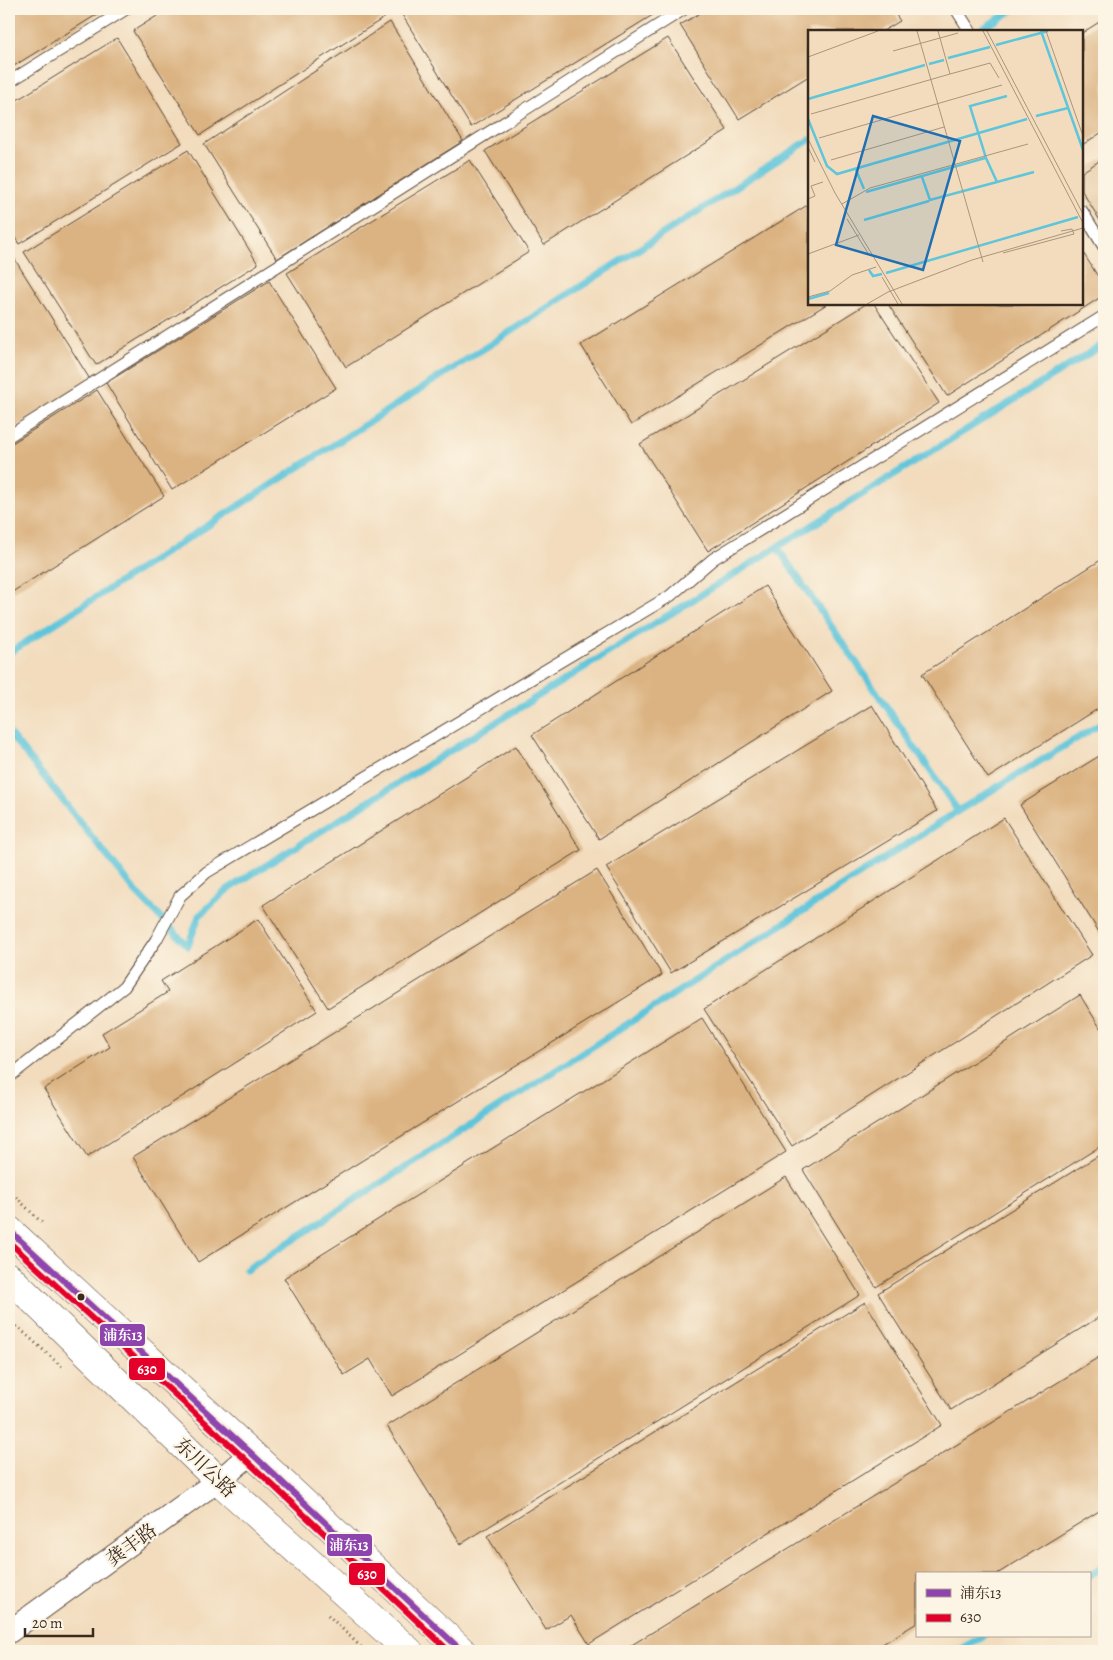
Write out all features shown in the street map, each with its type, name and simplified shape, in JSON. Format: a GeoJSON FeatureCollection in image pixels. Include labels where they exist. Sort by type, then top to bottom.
{"type":"FeatureCollection","features":[{"type":"Feature","properties":{"kind":"main road"},"geometry":{"type":"LineString","coordinates":[[9,1230],[462,1651]]}},
{"type":"Feature","properties":{"kind":"main road","name":"东川公路"},"geometry":{"type":"LineString","coordinates":[[9,1277],[219,1481],[409,1651]]}},
{"type":"Feature","properties":{"kind":"street","name":"龚丰路"},"geometry":{"type":"LineString","coordinates":[[9,1632],[219,1481],[251,1453]]}},
{"type":"Feature","properties":{"kind":"lane"},"geometry":{"type":"LineString","coordinates":[[9,82],[126,9]]}},
{"type":"Feature","properties":{"kind":"lane"},"geometry":{"type":"LineString","coordinates":[[9,436],[684,9]]}},
{"type":"Feature","properties":{"kind":"lane"},"geometry":{"type":"LineString","coordinates":[[956,9],[969,29]]}},
{"type":"Feature","properties":{"kind":"lane"},"geometry":{"type":"LineString","coordinates":[[1083,213],[1104,247]]}},
{"type":"Feature","properties":{"kind":"lane"},"geometry":{"type":"LineString","coordinates":[[9,1077],[124,987],[161,931],[180,896],[207,872],[670,596],[713,559],[1104,316]]}},
{"type":"Feature","properties":{"kind":"building"},"geometry":{"type":"Polygon","coordinates":[[[9,9],[99,9],[101,12],[9,69],[9,9]]]}},
{"type":"Feature","properties":{"kind":"building"},"geometry":{"type":"Polygon","coordinates":[[[168,9],[382,9],[387,16],[200,135],[133,31],[168,9]]]}},
{"type":"Feature","properties":{"kind":"building"},"geometry":{"type":"Polygon","coordinates":[[[407,9],[654,9],[656,13],[471,127],[401,13],[407,9]]]}},
{"type":"Feature","properties":{"kind":"building"},"geometry":{"type":"Polygon","coordinates":[[[707,9],[892,9],[900,21],[885,30],[808,30],[808,77],[739,119],[680,25],[707,9]]]}},
{"type":"Feature","properties":{"kind":"building"},"geometry":{"type":"Polygon","coordinates":[[[1104,19],[1104,131],[1083,144],[1083,32],[1104,19]]]}},
{"type":"Feature","properties":{"kind":"building"},"geometry":{"type":"Polygon","coordinates":[[[390,22],[463,141],[277,259],[204,144],[390,22]]]}},
{"type":"Feature","properties":{"kind":"building"},"geometry":{"type":"Polygon","coordinates":[[[117,38],[182,143],[19,244],[9,228],[9,105],[117,38]]]}},
{"type":"Feature","properties":{"kind":"building"},"geometry":{"type":"Polygon","coordinates":[[[668,38],[727,130],[544,245],[485,151],[668,38]]]}},
{"type":"Feature","properties":{"kind":"building"},"geometry":{"type":"Polygon","coordinates":[[[188,150],[258,264],[96,365],[24,252],[188,150]]]}},
{"type":"Feature","properties":{"kind":"building"},"geometry":{"type":"Polygon","coordinates":[[[1104,158],[1104,227],[1083,193],[1083,171],[1104,158]]]}},
{"type":"Feature","properties":{"kind":"building"},"geometry":{"type":"Polygon","coordinates":[[[470,160],[529,252],[346,367],[287,273],[470,160]]]}},
{"type":"Feature","properties":{"kind":"building"},"geometry":{"type":"Polygon","coordinates":[[[808,205],[808,305],[825,305],[631,425],[581,345],[808,205]]]}},
{"type":"Feature","properties":{"kind":"building"},"geometry":{"type":"Polygon","coordinates":[[[9,250],[91,381],[9,432],[9,250]]]}},
{"type":"Feature","properties":{"kind":"building"},"geometry":{"type":"Polygon","coordinates":[[[1083,253],[1104,286],[1104,295],[947,396],[889,305],[1083,305],[1083,253]]]}},
{"type":"Feature","properties":{"kind":"building"},"geometry":{"type":"Polygon","coordinates":[[[269,281],[336,388],[172,490],[106,383],[269,281]]]}},
{"type":"Feature","properties":{"kind":"building"},"geometry":{"type":"Polygon","coordinates":[[[864,305],[875,305],[939,403],[708,551],[640,444],[864,305]]]}},
{"type":"Feature","properties":{"kind":"building"},"geometry":{"type":"Polygon","coordinates":[[[97,390],[164,496],[9,594],[9,445],[97,390]]]}},
{"type":"Feature","properties":{"kind":"building"},"geometry":{"type":"Polygon","coordinates":[[[1104,558],[1104,705],[988,778],[922,674],[1104,558]]]}},
{"type":"Feature","properties":{"kind":"building"},"geometry":{"type":"Polygon","coordinates":[[[765,586],[832,691],[599,839],[532,735],[765,586]]]}},
{"type":"Feature","properties":{"kind":"building"},"geometry":{"type":"Polygon","coordinates":[[[872,705],[937,811],[671,973],[606,867],[872,705]]]}},
{"type":"Feature","properties":{"kind":"building"},"geometry":{"type":"Polygon","coordinates":[[[516,746],[581,850],[328,1008],[263,905],[516,746]]]}},
{"type":"Feature","properties":{"kind":"building"},"geometry":{"type":"Polygon","coordinates":[[[1104,753],[1104,940],[1020,805],[1104,753]]]}},
{"type":"Feature","properties":{"kind":"building"},"geometry":{"type":"Polygon","coordinates":[[[1004,818],[1092,955],[792,1146],[704,1009],[1004,818]]]}},
{"type":"Feature","properties":{"kind":"building"},"geometry":{"type":"Polygon","coordinates":[[[597,870],[662,975],[198,1262],[133,1157],[597,870]]]}},
{"type":"Feature","properties":{"kind":"building"},"geometry":{"type":"Polygon","coordinates":[[[258,919],[317,1011],[87,1157],[44,1089],[110,1047],[102,1033],[168,992],[161,981],[258,919]]]}},
{"type":"Feature","properties":{"kind":"building"},"geometry":{"type":"Polygon","coordinates":[[[1080,995],[1104,1034],[1104,1144],[876,1287],[803,1170],[1080,995]]]}},
{"type":"Feature","properties":{"kind":"building"},"geometry":{"type":"Polygon","coordinates":[[[702,1018],[786,1152],[392,1396],[370,1359],[344,1375],[284,1278],[702,1018]]]}},
{"type":"Feature","properties":{"kind":"building"},"geometry":{"type":"Polygon","coordinates":[[[1104,1152],[1104,1314],[951,1410],[878,1293],[1104,1152]]]}},
{"type":"Feature","properties":{"kind":"building"},"geometry":{"type":"Polygon","coordinates":[[[786,1177],[860,1295],[461,1544],[387,1426],[786,1177]]]}},
{"type":"Feature","properties":{"kind":"building"},"geometry":{"type":"Polygon","coordinates":[[[865,1302],[942,1425],[589,1644],[571,1615],[546,1630],[487,1536],[865,1302]]]}},
{"type":"Feature","properties":{"kind":"building"},"geometry":{"type":"Polygon","coordinates":[[[1104,1354],[1104,1508],[1000,1572],[916,1572],[916,1624],[871,1651],[634,1651],[630,1646],[1104,1354]]]}},
{"type":"Feature","properties":{"kind":"waterway"},"geometry":{"type":"LineString","coordinates":[[981,30],[1014,9]]}},
{"type":"Feature","properties":{"kind":"waterway"},"geometry":{"type":"LineString","coordinates":[[9,653],[808,141]]}},
{"type":"Feature","properties":{"kind":"waterway"},"geometry":{"type":"LineString","coordinates":[[9,733],[135,891],[188,946],[199,916],[228,889],[1104,344]]}},
{"type":"Feature","properties":{"kind":"waterway"},"geometry":{"type":"LineString","coordinates":[[777,547],[958,811],[1104,722]]}},
{"type":"Feature","properties":{"kind":"waterway"},"geometry":{"type":"LineString","coordinates":[[246,1270],[958,811]]}},
{"type":"Feature","properties":{"kind":"waterway"},"geometry":{"type":"LineString","coordinates":[[1090,1575],[1104,1566]]}},
{"type":"Feature","properties":{"kind":"waterway"},"geometry":{"type":"LineString","coordinates":[[957,1651],[980,1638]]}},
{"type":"Feature","properties":{"kind":"transit line","name":"浦东13"},"geometry":{"type":"LineString","coordinates":[[9,1230],[462,1651]]}},
{"type":"Feature","properties":{"kind":"transit line","name":"630"},"geometry":{"type":"LineString","coordinates":[[9,1242],[245,1459],[449,1651]]}}]}
